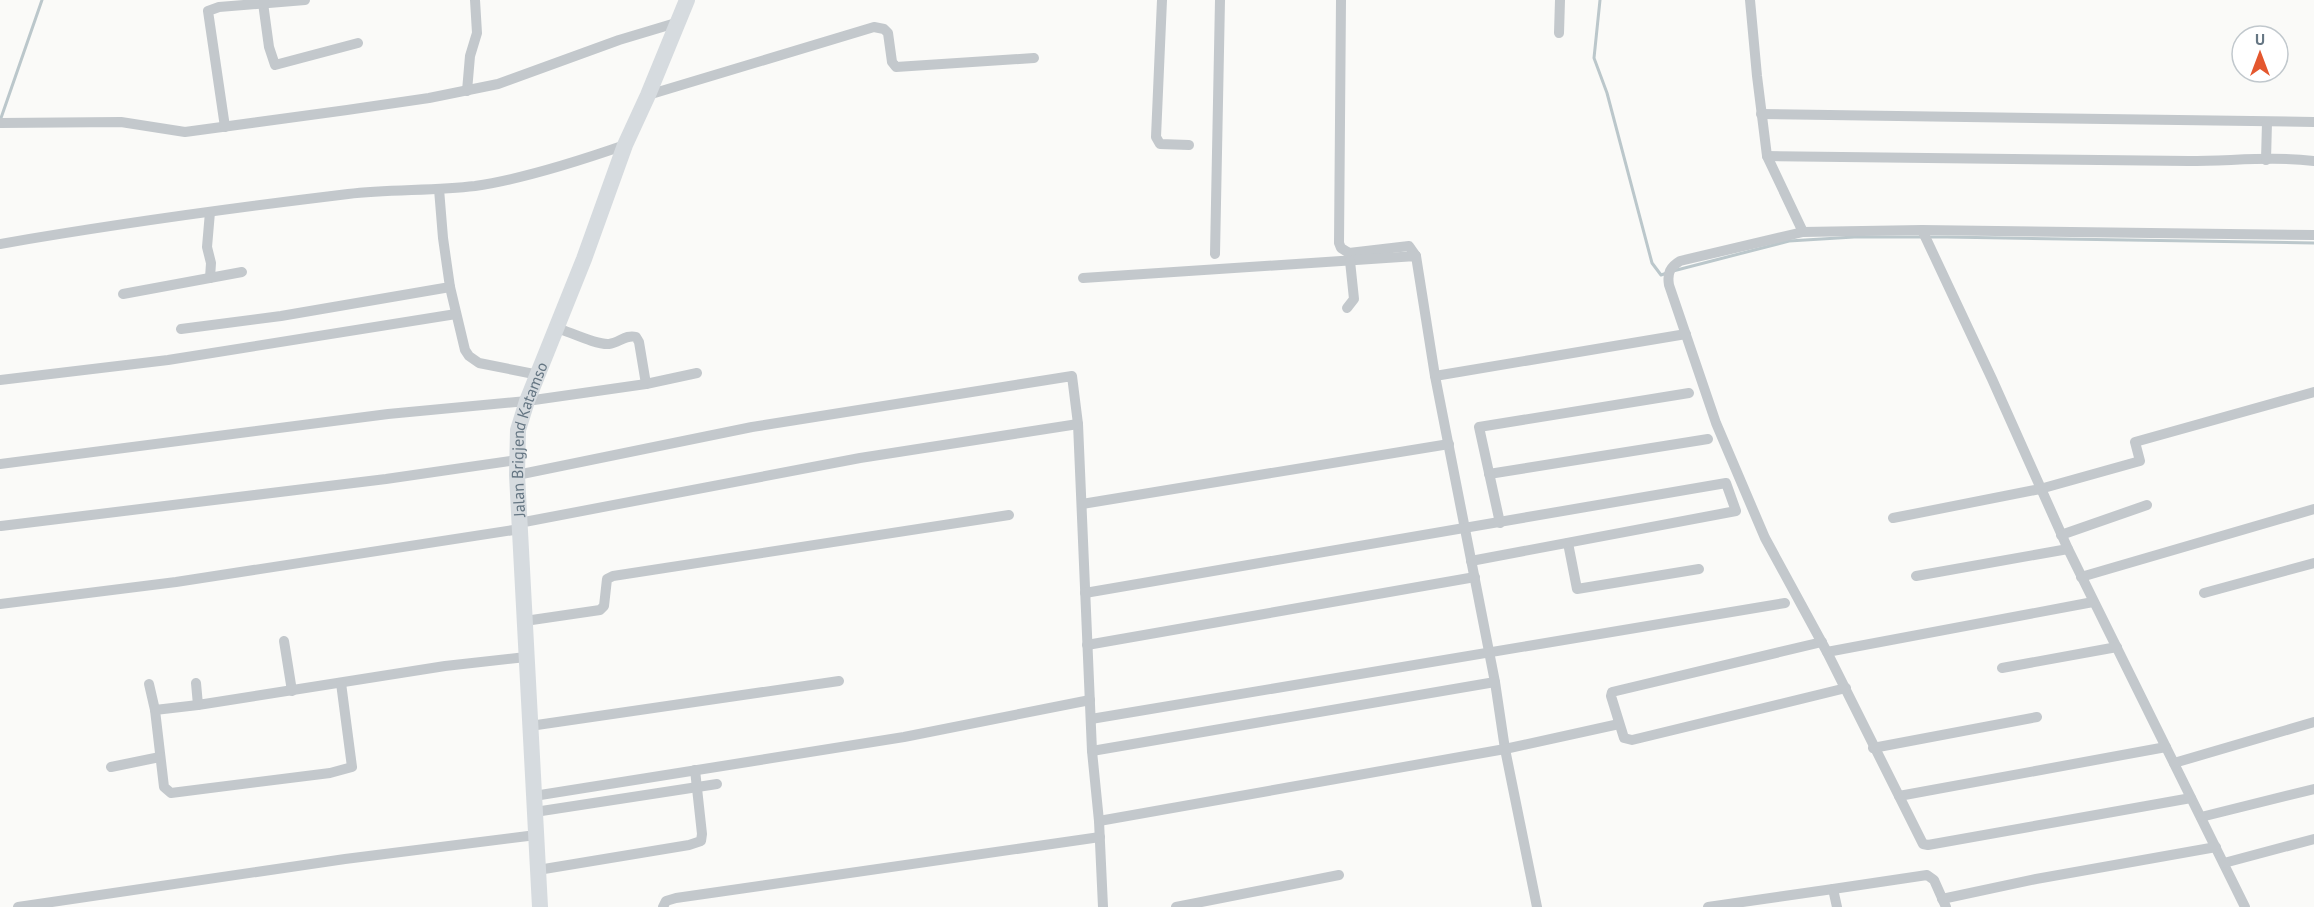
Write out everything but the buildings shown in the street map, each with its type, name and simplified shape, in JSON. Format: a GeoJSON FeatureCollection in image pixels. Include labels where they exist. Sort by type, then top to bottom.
{"type":"FeatureCollection","features":[{"type":"Feature","properties":{"kind":"highway","name":"Jalan Brigjend Katamso"},"geometry":{"type":"LineString","coordinates":[[540,907],[517,467],[519,430],[527,400],[557,328],[625,145],[687,0]]}},
{"type":"Feature","properties":{"kind":"street"},"geometry":{"type":"LineString","coordinates":[[225,127],[208,12],[212,7],[305,0]]}},
{"type":"Feature","properties":{"kind":"street"},"geometry":{"type":"LineString","coordinates":[[467,91],[470,56],[477,33],[475,0]]}},
{"type":"Feature","properties":{"kind":"street"},"geometry":{"type":"LineString","coordinates":[[1162,0],[1156,137],[1160,144],[1189,145]]}},
{"type":"Feature","properties":{"kind":"street"},"geometry":{"type":"LineString","coordinates":[[1215,254],[1220,0]]}},
{"type":"Feature","properties":{"kind":"street"},"geometry":{"type":"LineString","coordinates":[[1341,0],[1339,243],[1344,251],[1349,253],[1409,246],[1416,256],[1436,376],[1495,682],[1505,749],[1537,907]]}},
{"type":"Feature","properties":{"kind":"street"},"geometry":{"type":"LineString","coordinates":[[1559,33],[1560,0]]}},
{"type":"Feature","properties":{"kind":"street"},"geometry":{"type":"LineString","coordinates":[[1750,0],[1767,156],[1803,232]]}},
{"type":"Feature","properties":{"kind":"street"},"geometry":{"type":"LineString","coordinates":[[262,3],[269,47],[276,65],[358,43]]}},
{"type":"Feature","properties":{"kind":"street"},"geometry":{"type":"LineString","coordinates":[[0,123],[121,122],[185,132],[357,109],[498,84],[619,40],[679,22]]}},
{"type":"Feature","properties":{"kind":"street"},"geometry":{"type":"LineString","coordinates":[[648,95],[874,27],[884,29],[888,33],[892,62],[896,67],[1034,58]]}},
{"type":"Feature","properties":{"kind":"street"},"geometry":{"type":"LineString","coordinates":[[1761,114],[2314,122]]}},
{"type":"Feature","properties":{"kind":"street"},"geometry":{"type":"LineString","coordinates":[[2266,160],[2267,122]]}},
{"type":"Feature","properties":{"kind":"street"},"geometry":{"type":"LineString","coordinates":[[0,244],[367,191],[439,189],[485,184],[594,156],[625,145]]}},
{"type":"Feature","properties":{"kind":"street"},"geometry":{"type":"LineString","coordinates":[[1767,156],[2189,161],[2289,158],[2314,161]]}},
{"type":"Feature","properties":{"kind":"street"},"geometry":{"type":"LineString","coordinates":[[439,189],[450,287],[465,350],[474,361],[538,375]]}},
{"type":"Feature","properties":{"kind":"street"},"geometry":{"type":"LineString","coordinates":[[210,212],[207,247],[212,263],[210,278]]}},
{"type":"Feature","properties":{"kind":"street"},"geometry":{"type":"LineString","coordinates":[[1922,230],[1992,378],[2081,577],[2245,907]]}},
{"type":"Feature","properties":{"kind":"street"},"geometry":{"type":"LineString","coordinates":[[2191,798],[1928,845],[1923,844],[1873,748],[1825,647],[1765,538],[1741,485],[1716,423],[1670,285],[1669,273],[1672,266],[1680,261],[1803,232],[1922,230],[2314,235]]}},
{"type":"Feature","properties":{"kind":"street"},"geometry":{"type":"LineString","coordinates":[[1083,278],[1416,256]]}},
{"type":"Feature","properties":{"kind":"street"},"geometry":{"type":"LineString","coordinates":[[1347,308],[1354,299],[1350,261]]}},
{"type":"Feature","properties":{"kind":"street"},"geometry":{"type":"LineString","coordinates":[[123,294],[242,272]]}},
{"type":"Feature","properties":{"kind":"street"},"geometry":{"type":"LineString","coordinates":[[181,329],[281,316],[450,287]]}},
{"type":"Feature","properties":{"kind":"street"},"geometry":{"type":"LineString","coordinates":[[0,380],[168,360],[456,314]]}},
{"type":"Feature","properties":{"kind":"street"},"geometry":{"type":"LineString","coordinates":[[557,328],[604,344],[630,336],[636,337],[639,342],[646,384]]}},
{"type":"Feature","properties":{"kind":"street"},"geometry":{"type":"LineString","coordinates":[[1436,376],[1686,334]]}},
{"type":"Feature","properties":{"kind":"street"},"geometry":{"type":"LineString","coordinates":[[0,464],[388,414],[527,400],[646,384],[697,374]]}},
{"type":"Feature","properties":{"kind":"street"},"geometry":{"type":"LineString","coordinates":[[1,526],[374,481],[517,467],[1069,375],[1074,379],[1078,424],[1090,719],[1099,820],[1102,907]]}},
{"type":"Feature","properties":{"kind":"street"},"geometry":{"type":"LineString","coordinates":[[1893,518],[2040,489],[2140,460],[2135,442],[2314,392]]}},
{"type":"Feature","properties":{"kind":"street"},"geometry":{"type":"LineString","coordinates":[[1500,523],[1479,427],[1689,393]]}},
{"type":"Feature","properties":{"kind":"street"},"geometry":{"type":"LineString","coordinates":[[0,604],[196,579],[520,526],[860,458],[1078,424]]}},
{"type":"Feature","properties":{"kind":"street"},"geometry":{"type":"LineString","coordinates":[[1489,474],[1708,439]]}},
{"type":"Feature","properties":{"kind":"street"},"geometry":{"type":"LineString","coordinates":[[1082,504],[1449,444]]}},
{"type":"Feature","properties":{"kind":"street"},"geometry":{"type":"LineString","coordinates":[[1085,592],[1726,483],[1736,511],[1471,561]]}},
{"type":"Feature","properties":{"kind":"street"},"geometry":{"type":"LineString","coordinates":[[2061,535],[2147,505]]}},
{"type":"Feature","properties":{"kind":"street"},"geometry":{"type":"LineString","coordinates":[[2081,577],[2314,509]]}},
{"type":"Feature","properties":{"kind":"street"},"geometry":{"type":"LineString","coordinates":[[525,621],[600,610],[604,606],[607,579],[613,576],[1009,515]]}},
{"type":"Feature","properties":{"kind":"street"},"geometry":{"type":"LineString","coordinates":[[1568,543],[1577,589],[1699,569]]}},
{"type":"Feature","properties":{"kind":"street"},"geometry":{"type":"LineString","coordinates":[[1916,576],[2068,549]]}},
{"type":"Feature","properties":{"kind":"street"},"geometry":{"type":"LineString","coordinates":[[2204,592],[2314,562]]}},
{"type":"Feature","properties":{"kind":"street"},"geometry":{"type":"LineString","coordinates":[[1088,645],[1475,577]]}},
{"type":"Feature","properties":{"kind":"street"},"geometry":{"type":"LineString","coordinates":[[1846,688],[1629,740],[1624,738],[1611,696],[1615,690],[1825,647],[2093,602]]}},
{"type":"Feature","properties":{"kind":"street"},"geometry":{"type":"LineString","coordinates":[[1090,719],[1785,603]]}},
{"type":"Feature","properties":{"kind":"street"},"geometry":{"type":"LineString","coordinates":[[284,641],[292,691]]}},
{"type":"Feature","properties":{"kind":"street"},"geometry":{"type":"LineString","coordinates":[[2002,668],[2117,647]]}},
{"type":"Feature","properties":{"kind":"street"},"geometry":{"type":"LineString","coordinates":[[155,710],[445,666],[526,657]]}},
{"type":"Feature","properties":{"kind":"street"},"geometry":{"type":"LineString","coordinates":[[530,726],[839,681]]}},
{"type":"Feature","properties":{"kind":"street"},"geometry":{"type":"LineString","coordinates":[[1092,751],[1495,682]]}},
{"type":"Feature","properties":{"kind":"street"},"geometry":{"type":"LineString","coordinates":[[196,683],[198,705]]}},
{"type":"Feature","properties":{"kind":"street"},"geometry":{"type":"LineString","coordinates":[[149,684],[155,710],[164,787],[168,792],[174,793],[330,773],[349,768],[353,764],[341,683]]}},
{"type":"Feature","properties":{"kind":"street"},"geometry":{"type":"LineString","coordinates":[[534,804],[694,770],[904,737],[1090,700]]}},
{"type":"Feature","properties":{"kind":"street"},"geometry":{"type":"LineString","coordinates":[[1873,748],[2037,717]]}},
{"type":"Feature","properties":{"kind":"street"},"geometry":{"type":"LineString","coordinates":[[2174,763],[2314,722]]}},
{"type":"Feature","properties":{"kind":"street"},"geometry":{"type":"LineString","coordinates":[[1099,820],[1505,749],[1619,724]]}},
{"type":"Feature","properties":{"kind":"street"},"geometry":{"type":"LineString","coordinates":[[1899,796],[2166,747]]}},
{"type":"Feature","properties":{"kind":"street"},"geometry":{"type":"LineString","coordinates":[[111,767],[160,757]]}},
{"type":"Feature","properties":{"kind":"street"},"geometry":{"type":"LineString","coordinates":[[538,870],[689,845],[701,841],[694,770]]}},
{"type":"Feature","properties":{"kind":"street"},"geometry":{"type":"LineString","coordinates":[[534,804],[717,784]]}},
{"type":"Feature","properties":{"kind":"street"},"geometry":{"type":"LineString","coordinates":[[2201,817],[2314,789]]}},
{"type":"Feature","properties":{"kind":"street"},"geometry":{"type":"LineString","coordinates":[[18,907],[345,859],[536,835]]}},
{"type":"Feature","properties":{"kind":"street"},"geometry":{"type":"LineString","coordinates":[[663,907],[666,901],[676,898],[1100,837]]}},
{"type":"Feature","properties":{"kind":"street"},"geometry":{"type":"LineString","coordinates":[[2224,863],[2314,839]]}},
{"type":"Feature","properties":{"kind":"street"},"geometry":{"type":"LineString","coordinates":[[1708,907],[1927,875],[1934,880],[1944,903],[2036,879],[2216,848]]}},
{"type":"Feature","properties":{"kind":"street"},"geometry":{"type":"LineString","coordinates":[[1176,907],[1339,875]]}},
{"type":"Feature","properties":{"kind":"street"},"geometry":{"type":"LineString","coordinates":[[1833,889],[1837,907]]}},
{"type":"Feature","properties":{"kind":"waterway"},"geometry":{"type":"LineString","coordinates":[[1,118],[42,0]]}},
{"type":"Feature","properties":{"kind":"waterway"},"geometry":{"type":"LineString","coordinates":[[1600,0],[1594,58],[1607,93],[1652,263],[1661,275],[1667,273]]}},
{"type":"Feature","properties":{"kind":"waterway"},"geometry":{"type":"LineString","coordinates":[[1673,271],[1789,241],[1854,237],[2314,243]]}}]}
